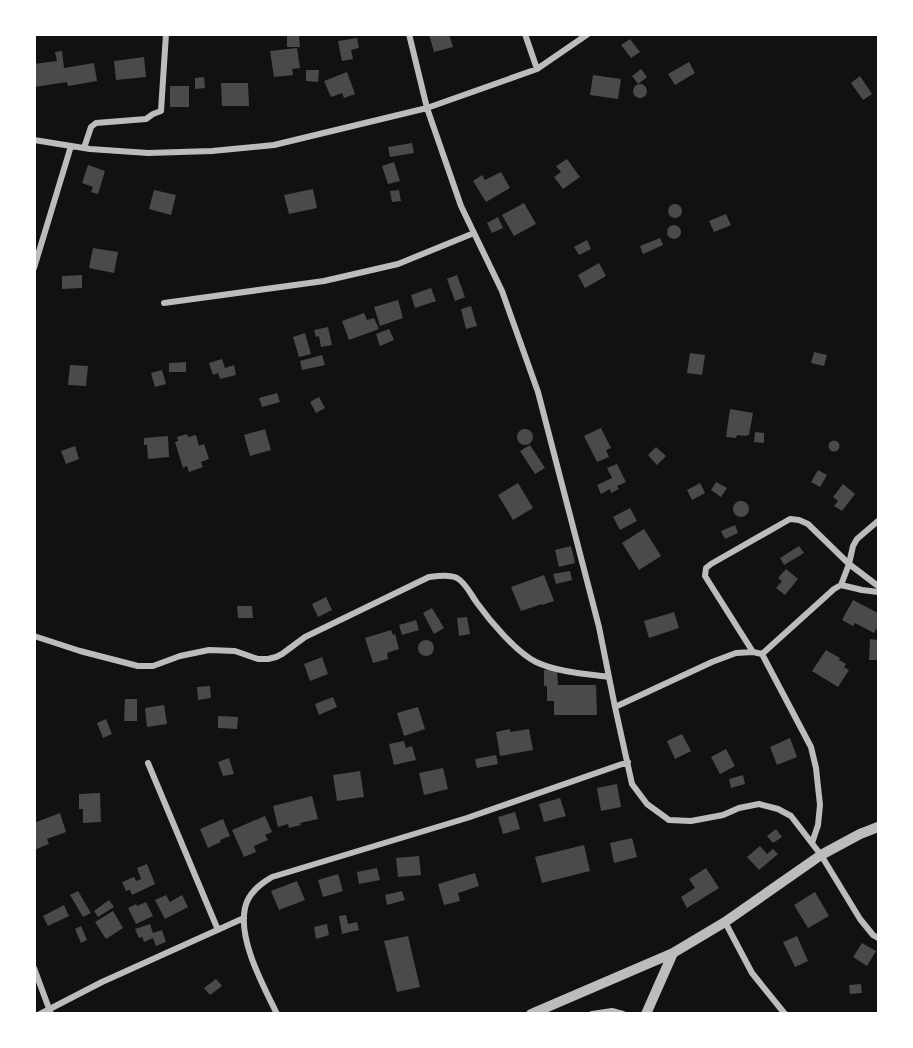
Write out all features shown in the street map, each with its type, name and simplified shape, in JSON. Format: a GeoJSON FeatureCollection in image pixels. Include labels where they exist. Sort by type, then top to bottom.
{"type":"FeatureCollection","features":[{"type":"Feature","properties":{"kind":"street"},"geometry":{"type":"LineString","coordinates":[[84,148],[91,127],[96,123],[146,119],[161,111],[166,34]]}},
{"type":"Feature","properties":{"kind":"street"},"geometry":{"type":"LineString","coordinates":[[409,34],[427,108],[461,206],[502,291],[538,392],[596,616],[632,784],[647,804],[669,820],[691,821],[723,815],[739,808],[759,804],[778,808],[791,816],[812,843],[860,919],[873,935],[879,938]]}},
{"type":"Feature","properties":{"kind":"street"},"geometry":{"type":"LineString","coordinates":[[525,34],[537,69]]}},
{"type":"Feature","properties":{"kind":"street"},"geometry":{"type":"LineString","coordinates":[[34,140],[84,148],[148,153],[212,151],[274,145],[427,108],[537,69],[588,34]]}},
{"type":"Feature","properties":{"kind":"street"},"geometry":{"type":"LineString","coordinates":[[34,268],[71,146]]}},
{"type":"Feature","properties":{"kind":"street"},"geometry":{"type":"LineString","coordinates":[[164,303],[324,281],[398,264],[474,233]]}},
{"type":"Feature","properties":{"kind":"street"},"geometry":{"type":"LineString","coordinates":[[753,652],[705,576],[706,568],[790,519],[808,524],[849,564],[879,585]]}},
{"type":"Feature","properties":{"kind":"street"},"geometry":{"type":"LineString","coordinates":[[762,654],[841,585],[857,539],[879,521]]}},
{"type":"Feature","properties":{"kind":"street"},"geometry":{"type":"LineString","coordinates":[[34,636],[80,651],[146,667],[209,650],[235,651],[258,659],[268,659],[282,654],[305,637],[429,577],[450,576],[464,585],[517,650],[537,663],[571,672],[609,677]]}},
{"type":"Feature","properties":{"kind":"street"},"geometry":{"type":"LineString","coordinates":[[841,585],[879,592]]}},
{"type":"Feature","properties":{"kind":"street"},"geometry":{"type":"LineString","coordinates":[[615,707],[736,653],[762,654],[811,747],[820,805],[818,825],[812,843]]}},
{"type":"Feature","properties":{"kind":"street"},"geometry":{"type":"LineString","coordinates":[[277,1014],[246,942],[245,907],[248,899],[260,884],[272,877],[467,818],[628,762]]}},
{"type":"Feature","properties":{"kind":"street"},"geometry":{"type":"LineString","coordinates":[[148,763],[219,930]]}},
{"type":"Feature","properties":{"kind":"street"},"geometry":{"type":"LineString","coordinates":[[531,1014],[673,953],[725,922],[820,855],[860,834],[879,827]]}},
{"type":"Feature","properties":{"kind":"street"},"geometry":{"type":"LineString","coordinates":[[40,1014],[50,1011],[102,982],[244,918]]}},
{"type":"Feature","properties":{"kind":"street"},"geometry":{"type":"LineString","coordinates":[[725,922],[752,973],[785,1014]]}},
{"type":"Feature","properties":{"kind":"street"},"geometry":{"type":"LineString","coordinates":[[646,1014],[673,953]]}},
{"type":"Feature","properties":{"kind":"street"},"geometry":{"type":"LineString","coordinates":[[34,968],[50,1011]]}},
{"type":"Feature","properties":{"kind":"street"},"geometry":{"type":"LineString","coordinates":[[592,1014],[612,1011],[623,1014]]}},
{"type":"Feature","properties":{"kind":"building"},"geometry":{"type":"Polygon","coordinates":[[[429,34],[449,34],[453,47],[434,52],[429,34]]]}},
{"type":"Feature","properties":{"kind":"building"},"geometry":{"type":"Polygon","coordinates":[[[287,35],[299,35],[300,47],[287,47],[287,35]]]}},
{"type":"Feature","properties":{"kind":"building"},"geometry":{"type":"Polygon","coordinates":[[[357,38],[359,48],[351,50],[353,59],[342,61],[338,41],[357,38]]]}},
{"type":"Feature","properties":{"kind":"building"},"geometry":{"type":"Polygon","coordinates":[[[630,39],[640,52],[631,58],[621,45],[630,39]]]}},
{"type":"Feature","properties":{"kind":"building"},"geometry":{"type":"Polygon","coordinates":[[[297,48],[300,68],[292,69],[293,75],[274,77],[270,51],[297,48]]]}},
{"type":"Feature","properties":{"kind":"building"},"geometry":{"type":"Polygon","coordinates":[[[62,51],[64,68],[94,63],[97,81],[68,86],[67,82],[34,87],[34,64],[57,61],[55,52],[62,51]]]}},
{"type":"Feature","properties":{"kind":"building"},"geometry":{"type":"Polygon","coordinates":[[[144,57],[146,77],[116,80],[114,61],[144,57]]]}},
{"type":"Feature","properties":{"kind":"building"},"geometry":{"type":"Polygon","coordinates":[[[689,62],[695,73],[675,85],[668,74],[689,62]]]}},
{"type":"Feature","properties":{"kind":"building"},"geometry":{"type":"Polygon","coordinates":[[[641,69],[647,77],[638,84],[632,76],[641,69]]]}},
{"type":"Feature","properties":{"kind":"building"},"geometry":{"type":"Polygon","coordinates":[[[306,70],[319,70],[318,82],[306,81],[306,70]]]}},
{"type":"Feature","properties":{"kind":"building"},"geometry":{"type":"Polygon","coordinates":[[[347,72],[355,94],[344,98],[342,93],[331,97],[324,81],[347,72]]]}},
{"type":"Feature","properties":{"kind":"building"},"geometry":{"type":"Polygon","coordinates":[[[593,75],[621,79],[618,99],[590,95],[593,75]]]}},
{"type":"Feature","properties":{"kind":"building"},"geometry":{"type":"Polygon","coordinates":[[[860,76],[872,94],[863,100],[851,83],[860,76]]]}},
{"type":"Feature","properties":{"kind":"building"},"geometry":{"type":"Polygon","coordinates":[[[204,77],[205,88],[195,89],[195,78],[204,77]]]}},
{"type":"Feature","properties":{"kind":"building"},"geometry":{"type":"Polygon","coordinates":[[[221,83],[248,83],[249,106],[222,106],[221,83]]]}},
{"type":"Feature","properties":{"kind":"building"},"geometry":{"type":"Polygon","coordinates":[[[640,84],[645,86],[647,91],[645,96],[640,98],[635,96],[633,91],[635,86],[640,84]]]}},
{"type":"Feature","properties":{"kind":"building"},"geometry":{"type":"Polygon","coordinates":[[[170,86],[189,86],[189,107],[170,107],[170,86]]]}},
{"type":"Feature","properties":{"kind":"building"},"geometry":{"type":"Polygon","coordinates":[[[412,143],[414,153],[390,157],[388,147],[412,143]]]}},
{"type":"Feature","properties":{"kind":"building"},"geometry":{"type":"Polygon","coordinates":[[[567,159],[580,177],[563,189],[554,177],[561,172],[556,166],[567,159]]]}},
{"type":"Feature","properties":{"kind":"building"},"geometry":{"type":"Polygon","coordinates":[[[394,162],[400,181],[388,184],[382,166],[394,162]]]}},
{"type":"Feature","properties":{"kind":"building"},"geometry":{"type":"Polygon","coordinates":[[[88,165],[105,171],[98,194],[91,192],[93,187],[82,183],[88,165]]]}},
{"type":"Feature","properties":{"kind":"building"},"geometry":{"type":"Polygon","coordinates":[[[501,172],[510,188],[486,202],[473,181],[482,175],[485,180],[501,172]]]}},
{"type":"Feature","properties":{"kind":"building"},"geometry":{"type":"Polygon","coordinates":[[[313,189],[317,208],[289,214],[284,195],[313,189]]]}},
{"type":"Feature","properties":{"kind":"building"},"geometry":{"type":"Polygon","coordinates":[[[154,190],[176,195],[171,215],[149,209],[154,190]]]}},
{"type":"Feature","properties":{"kind":"building"},"geometry":{"type":"Polygon","coordinates":[[[399,190],[401,201],[392,202],[390,191],[399,190]]]}},
{"type":"Feature","properties":{"kind":"building"},"geometry":{"type":"Polygon","coordinates":[[[524,203],[536,224],[514,236],[502,215],[524,203]]]}},
{"type":"Feature","properties":{"kind":"building"},"geometry":{"type":"Polygon","coordinates":[[[672,204],[678,204],[682,211],[678,218],[672,218],[668,214],[668,208],[672,204]]]}},
{"type":"Feature","properties":{"kind":"building"},"geometry":{"type":"Polygon","coordinates":[[[726,214],[731,225],[714,232],[709,221],[726,214]]]}},
{"type":"Feature","properties":{"kind":"building"},"geometry":{"type":"Polygon","coordinates":[[[498,217],[503,228],[492,233],[487,223],[498,217]]]}},
{"type":"Feature","properties":{"kind":"building"},"geometry":{"type":"Polygon","coordinates":[[[674,225],[679,227],[681,232],[679,237],[674,239],[669,237],[667,232],[669,227],[674,225]]]}},
{"type":"Feature","properties":{"kind":"building"},"geometry":{"type":"Polygon","coordinates":[[[660,238],[663,245],[643,254],[640,246],[660,238]]]}},
{"type":"Feature","properties":{"kind":"building"},"geometry":{"type":"Polygon","coordinates":[[[587,240],[591,249],[579,255],[574,247],[587,240]]]}},
{"type":"Feature","properties":{"kind":"building"},"geometry":{"type":"Polygon","coordinates":[[[93,248],[118,252],[114,273],[89,268],[93,248]]]}},
{"type":"Feature","properties":{"kind":"building"},"geometry":{"type":"Polygon","coordinates":[[[599,263],[606,276],[585,288],[578,275],[599,263]]]}},
{"type":"Feature","properties":{"kind":"building"},"geometry":{"type":"Polygon","coordinates":[[[82,275],[82,288],[62,289],[62,276],[82,275]]]}},
{"type":"Feature","properties":{"kind":"building"},"geometry":{"type":"Polygon","coordinates":[[[457,275],[465,297],[455,301],[447,279],[457,275]]]}},
{"type":"Feature","properties":{"kind":"building"},"geometry":{"type":"Polygon","coordinates":[[[431,288],[436,301],[415,308],[411,295],[431,288]]]}},
{"type":"Feature","properties":{"kind":"building"},"geometry":{"type":"Polygon","coordinates":[[[398,300],[403,318],[380,326],[374,307],[398,300]]]}},
{"type":"Feature","properties":{"kind":"building"},"geometry":{"type":"Polygon","coordinates":[[[471,306],[477,326],[466,329],[461,309],[471,306]]]}},
{"type":"Feature","properties":{"kind":"building"},"geometry":{"type":"Polygon","coordinates":[[[364,313],[367,320],[374,318],[379,329],[349,340],[342,321],[364,313]]]}},
{"type":"Feature","properties":{"kind":"building"},"geometry":{"type":"Polygon","coordinates":[[[328,327],[332,345],[321,347],[319,336],[316,337],[314,330],[328,327]]]}},
{"type":"Feature","properties":{"kind":"building"},"geometry":{"type":"Polygon","coordinates":[[[389,329],[394,340],[380,346],[376,334],[389,329]]]}},
{"type":"Feature","properties":{"kind":"building"},"geometry":{"type":"Polygon","coordinates":[[[305,333],[311,354],[299,357],[293,337],[305,333]]]}},
{"type":"Feature","properties":{"kind":"building"},"geometry":{"type":"Polygon","coordinates":[[[814,352],[827,355],[824,366],[811,363],[814,352]]]}},
{"type":"Feature","properties":{"kind":"building"},"geometry":{"type":"Polygon","coordinates":[[[690,353],[705,355],[702,375],[687,373],[690,353]]]}},
{"type":"Feature","properties":{"kind":"building"},"geometry":{"type":"Polygon","coordinates":[[[322,355],[325,365],[302,370],[300,361],[322,355]]]}},
{"type":"Feature","properties":{"kind":"building"},"geometry":{"type":"Polygon","coordinates":[[[222,359],[225,368],[234,365],[236,375],[220,379],[218,373],[213,375],[209,363],[222,359]]]}},
{"type":"Feature","properties":{"kind":"building"},"geometry":{"type":"Polygon","coordinates":[[[186,362],[186,372],[169,372],[169,363],[186,362]]]}},
{"type":"Feature","properties":{"kind":"building"},"geometry":{"type":"Polygon","coordinates":[[[70,365],[88,366],[86,386],[68,385],[70,365]]]}},
{"type":"Feature","properties":{"kind":"building"},"geometry":{"type":"Polygon","coordinates":[[[162,370],[166,384],[155,387],[151,373],[162,370]]]}},
{"type":"Feature","properties":{"kind":"building"},"geometry":{"type":"Polygon","coordinates":[[[277,393],[280,402],[262,407],[259,398],[277,393]]]}},
{"type":"Feature","properties":{"kind":"building"},"geometry":{"type":"Polygon","coordinates":[[[319,397],[325,408],[316,413],[310,402],[319,397]]]}},
{"type":"Feature","properties":{"kind":"building"},"geometry":{"type":"Polygon","coordinates":[[[730,409],[753,413],[749,435],[737,435],[736,438],[726,437],[730,409]]]}},
{"type":"Feature","properties":{"kind":"building"},"geometry":{"type":"Polygon","coordinates":[[[601,428],[611,448],[606,450],[609,457],[597,462],[584,436],[601,428]]]}},
{"type":"Feature","properties":{"kind":"building"},"geometry":{"type":"Polygon","coordinates":[[[265,429],[271,450],[250,456],[244,435],[265,429]]]}},
{"type":"Feature","properties":{"kind":"building"},"geometry":{"type":"Polygon","coordinates":[[[525,429],[533,437],[525,445],[517,437],[525,429]]]}},
{"type":"Feature","properties":{"kind":"building"},"geometry":{"type":"Polygon","coordinates":[[[755,432],[764,433],[764,443],[754,442],[755,432]]]}},
{"type":"Feature","properties":{"kind":"building"},"geometry":{"type":"Polygon","coordinates":[[[187,434],[188,437],[196,435],[199,446],[204,444],[209,459],[201,462],[203,467],[189,472],[187,466],[183,468],[175,442],[178,441],[177,437],[187,434]]]}},
{"type":"Feature","properties":{"kind":"building"},"geometry":{"type":"Polygon","coordinates":[[[168,436],[169,457],[148,459],[144,438],[168,436]]]}},
{"type":"Feature","properties":{"kind":"building"},"geometry":{"type":"Polygon","coordinates":[[[834,440],[840,446],[834,452],[828,446],[834,440]]]}},
{"type":"Feature","properties":{"kind":"building"},"geometry":{"type":"Polygon","coordinates":[[[530,445],[545,468],[535,474],[520,451],[530,445]]]}},
{"type":"Feature","properties":{"kind":"building"},"geometry":{"type":"Polygon","coordinates":[[[75,446],[79,459],[66,464],[61,451],[75,446]]]}},
{"type":"Feature","properties":{"kind":"building"},"geometry":{"type":"Polygon","coordinates":[[[656,447],[666,456],[657,465],[648,455],[656,447]]]}},
{"type":"Feature","properties":{"kind":"building"},"geometry":{"type":"Polygon","coordinates":[[[617,464],[626,482],[617,486],[619,489],[611,493],[610,489],[601,494],[597,485],[612,478],[607,468],[617,464]]]}},
{"type":"Feature","properties":{"kind":"building"},"geometry":{"type":"Polygon","coordinates":[[[818,470],[827,475],[820,487],[811,482],[818,470]]]}},
{"type":"Feature","properties":{"kind":"building"},"geometry":{"type":"Polygon","coordinates":[[[716,482],[727,488],[721,497],[711,490],[716,482]]]}},
{"type":"Feature","properties":{"kind":"building"},"geometry":{"type":"Polygon","coordinates":[[[518,483],[533,508],[513,520],[498,495],[518,483]]]}},
{"type":"Feature","properties":{"kind":"building"},"geometry":{"type":"Polygon","coordinates":[[[700,483],[705,493],[692,500],[687,490],[700,483]]]}},
{"type":"Feature","properties":{"kind":"building"},"geometry":{"type":"Polygon","coordinates":[[[843,484],[855,494],[842,511],[834,506],[838,501],[833,497],[843,484]]]}},
{"type":"Feature","properties":{"kind":"building"},"geometry":{"type":"Polygon","coordinates":[[[741,501],[747,503],[749,509],[747,515],[741,517],[735,515],[733,509],[735,503],[741,501]]]}},
{"type":"Feature","properties":{"kind":"building"},"geometry":{"type":"Polygon","coordinates":[[[630,508],[637,521],[620,530],[613,517],[630,508]]]}},
{"type":"Feature","properties":{"kind":"building"},"geometry":{"type":"Polygon","coordinates":[[[735,525],[738,533],[725,539],[721,531],[735,525]]]}},
{"type":"Feature","properties":{"kind":"building"},"geometry":{"type":"Polygon","coordinates":[[[644,529],[661,556],[639,570],[622,543],[644,529]]]}},
{"type":"Feature","properties":{"kind":"building"},"geometry":{"type":"Polygon","coordinates":[[[571,546],[575,563],[559,567],[555,550],[571,546]]]}},
{"type":"Feature","properties":{"kind":"building"},"geometry":{"type":"Polygon","coordinates":[[[799,546],[804,553],[784,565],[780,558],[799,546]]]}},
{"type":"Feature","properties":{"kind":"building"},"geometry":{"type":"Polygon","coordinates":[[[786,569],[798,579],[785,595],[776,588],[782,581],[778,578],[786,569]]]}},
{"type":"Feature","properties":{"kind":"building"},"geometry":{"type":"Polygon","coordinates":[[[570,571],[572,580],[556,584],[553,574],[570,571]]]}},
{"type":"Feature","properties":{"kind":"building"},"geometry":{"type":"Polygon","coordinates":[[[544,575],[554,601],[521,611],[511,587],[544,575]]]}},
{"type":"Feature","properties":{"kind":"building"},"geometry":{"type":"Polygon","coordinates":[[[326,597],[332,610],[318,617],[312,604],[326,597]]]}},
{"type":"Feature","properties":{"kind":"building"},"geometry":{"type":"Polygon","coordinates":[[[853,600],[878,613],[878,630],[876,629],[874,633],[855,623],[853,626],[842,620],[853,600]]]}},
{"type":"Feature","properties":{"kind":"building"},"geometry":{"type":"Polygon","coordinates":[[[237,606],[252,606],[253,618],[238,618],[237,606]]]}},
{"type":"Feature","properties":{"kind":"building"},"geometry":{"type":"Polygon","coordinates":[[[432,608],[444,628],[434,634],[423,613],[432,608]]]}},
{"type":"Feature","properties":{"kind":"building"},"geometry":{"type":"Polygon","coordinates":[[[674,612],[679,628],[649,638],[644,621],[674,612]]]}},
{"type":"Feature","properties":{"kind":"building"},"geometry":{"type":"Polygon","coordinates":[[[467,617],[470,634],[459,636],[457,618],[467,617]]]}},
{"type":"Feature","properties":{"kind":"building"},"geometry":{"type":"Polygon","coordinates":[[[416,620],[419,630],[402,635],[399,625],[416,620]]]}},
{"type":"Feature","properties":{"kind":"building"},"geometry":{"type":"Polygon","coordinates":[[[391,630],[393,635],[395,634],[399,649],[387,653],[388,659],[373,663],[365,638],[391,630]]]}},
{"type":"Feature","properties":{"kind":"building"},"geometry":{"type":"Polygon","coordinates":[[[870,639],[878,640],[878,660],[869,660],[870,639]]]}},
{"type":"Feature","properties":{"kind":"building"},"geometry":{"type":"Polygon","coordinates":[[[426,640],[434,648],[426,656],[418,648],[426,640]]]}},
{"type":"Feature","properties":{"kind":"building"},"geometry":{"type":"Polygon","coordinates":[[[826,650],[840,658],[839,660],[846,664],[844,667],[849,670],[838,687],[812,671],[826,650]]]}},
{"type":"Feature","properties":{"kind":"building"},"geometry":{"type":"Polygon","coordinates":[[[322,657],[328,674],[310,681],[304,664],[322,657]]]}},
{"type":"Feature","properties":{"kind":"building"},"geometry":{"type":"Polygon","coordinates":[[[557,669],[558,685],[596,685],[597,715],[554,715],[554,701],[547,701],[544,670],[557,669]]]}},
{"type":"Feature","properties":{"kind":"building"},"geometry":{"type":"Polygon","coordinates":[[[210,686],[211,698],[198,700],[197,687],[210,686]]]}},
{"type":"Feature","properties":{"kind":"building"},"geometry":{"type":"Polygon","coordinates":[[[333,697],[337,707],[319,715],[315,704],[333,697]]]}},
{"type":"Feature","properties":{"kind":"building"},"geometry":{"type":"Polygon","coordinates":[[[125,699],[137,699],[137,721],[124,721],[125,699]]]}},
{"type":"Feature","properties":{"kind":"building"},"geometry":{"type":"Polygon","coordinates":[[[164,705],[167,724],[147,727],[145,708],[164,705]]]}},
{"type":"Feature","properties":{"kind":"building"},"geometry":{"type":"Polygon","coordinates":[[[418,707],[425,729],[404,736],[397,713],[418,707]]]}},
{"type":"Feature","properties":{"kind":"building"},"geometry":{"type":"Polygon","coordinates":[[[218,716],[238,717],[237,729],[218,728],[218,716]]]}},
{"type":"Feature","properties":{"kind":"building"},"geometry":{"type":"Polygon","coordinates":[[[106,719],[112,734],[103,738],[97,723],[106,719]]]}},
{"type":"Feature","properties":{"kind":"building"},"geometry":{"type":"Polygon","coordinates":[[[510,729],[510,732],[529,729],[533,750],[500,756],[496,732],[510,729]]]}},
{"type":"Feature","properties":{"kind":"building"},"geometry":{"type":"Polygon","coordinates":[[[682,734],[691,751],[675,759],[667,741],[682,734]]]}},
{"type":"Feature","properties":{"kind":"building"},"geometry":{"type":"Polygon","coordinates":[[[790,738],[797,757],[777,765],[770,747],[790,738]]]}},
{"type":"Feature","properties":{"kind":"building"},"geometry":{"type":"Polygon","coordinates":[[[404,741],[406,748],[412,746],[416,760],[394,765],[389,744],[404,741]]]}},
{"type":"Feature","properties":{"kind":"building"},"geometry":{"type":"Polygon","coordinates":[[[726,749],[735,766],[720,774],[711,757],[726,749]]]}},
{"type":"Feature","properties":{"kind":"building"},"geometry":{"type":"Polygon","coordinates":[[[496,755],[498,764],[477,768],[475,759],[496,755]]]}},
{"type":"Feature","properties":{"kind":"building"},"geometry":{"type":"Polygon","coordinates":[[[229,758],[234,774],[223,776],[218,762],[229,758]]]}},
{"type":"Feature","properties":{"kind":"building"},"geometry":{"type":"Polygon","coordinates":[[[443,768],[448,789],[424,795],[419,773],[443,768]]]}},
{"type":"Feature","properties":{"kind":"building"},"geometry":{"type":"Polygon","coordinates":[[[360,771],[364,797],[337,801],[333,775],[360,771]]]}},
{"type":"Feature","properties":{"kind":"building"},"geometry":{"type":"Polygon","coordinates":[[[743,775],[745,784],[731,788],[729,779],[743,775]]]}},
{"type":"Feature","properties":{"kind":"building"},"geometry":{"type":"Polygon","coordinates":[[[617,784],[621,807],[601,811],[597,788],[617,784]]]}},
{"type":"Feature","properties":{"kind":"building"},"geometry":{"type":"Polygon","coordinates":[[[100,793],[101,822],[83,823],[83,809],[79,809],[79,794],[100,793]]]}},
{"type":"Feature","properties":{"kind":"building"},"geometry":{"type":"Polygon","coordinates":[[[312,796],[318,819],[289,828],[288,824],[278,827],[273,806],[312,796]]]}},
{"type":"Feature","properties":{"kind":"building"},"geometry":{"type":"Polygon","coordinates":[[[560,798],[566,816],[544,822],[539,804],[560,798]]]}},
{"type":"Feature","properties":{"kind":"building"},"geometry":{"type":"Polygon","coordinates":[[[515,812],[520,829],[503,834],[498,817],[515,812]]]}},
{"type":"Feature","properties":{"kind":"building"},"geometry":{"type":"Polygon","coordinates":[[[60,813],[66,832],[47,839],[49,844],[34,850],[34,823],[60,813]]]}},
{"type":"Feature","properties":{"kind":"building"},"geometry":{"type":"Polygon","coordinates":[[[265,816],[272,832],[265,835],[268,840],[254,846],[256,852],[244,857],[232,830],[265,816]]]}},
{"type":"Feature","properties":{"kind":"building"},"geometry":{"type":"Polygon","coordinates":[[[223,819],[230,836],[208,848],[200,829],[223,819]]]}},
{"type":"Feature","properties":{"kind":"building"},"geometry":{"type":"Polygon","coordinates":[[[776,829],[782,837],[773,843],[767,836],[776,829]]]}},
{"type":"Feature","properties":{"kind":"building"},"geometry":{"type":"Polygon","coordinates":[[[632,838],[637,857],[614,863],[610,843],[632,838]]]}},
{"type":"Feature","properties":{"kind":"building"},"geometry":{"type":"Polygon","coordinates":[[[584,845],[590,871],[542,883],[535,857],[584,845]]]}},
{"type":"Feature","properties":{"kind":"building"},"geometry":{"type":"Polygon","coordinates":[[[760,846],[767,854],[773,849],[778,854],[759,870],[747,857],[760,846]]]}},
{"type":"Feature","properties":{"kind":"building"},"geometry":{"type":"Polygon","coordinates":[[[419,856],[421,875],[398,877],[396,858],[419,856]]]}},
{"type":"Feature","properties":{"kind":"building"},"geometry":{"type":"Polygon","coordinates":[[[147,864],[155,884],[132,895],[130,890],[126,891],[122,882],[134,877],[136,881],[141,879],[137,868],[147,864]]]}},
{"type":"Feature","properties":{"kind":"building"},"geometry":{"type":"Polygon","coordinates":[[[377,868],[380,880],[359,884],[357,872],[377,868]]]}},
{"type":"Feature","properties":{"kind":"building"},"geometry":{"type":"Polygon","coordinates":[[[706,868],[719,888],[687,908],[681,897],[695,888],[689,879],[706,868]]]}},
{"type":"Feature","properties":{"kind":"building"},"geometry":{"type":"Polygon","coordinates":[[[475,873],[479,886],[458,893],[460,901],[444,905],[438,884],[475,873]]]}},
{"type":"Feature","properties":{"kind":"building"},"geometry":{"type":"Polygon","coordinates":[[[338,874],[343,891],[323,897],[318,880],[338,874]]]}},
{"type":"Feature","properties":{"kind":"building"},"geometry":{"type":"Polygon","coordinates":[[[297,881],[305,900],[279,910],[271,891],[297,881]]]}},
{"type":"Feature","properties":{"kind":"building"},"geometry":{"type":"Polygon","coordinates":[[[78,891],[91,913],[83,917],[70,895],[78,891]]]}},
{"type":"Feature","properties":{"kind":"building"},"geometry":{"type":"Polygon","coordinates":[[[402,891],[405,900],[387,905],[385,895],[402,891]]]}},
{"type":"Feature","properties":{"kind":"building"},"geometry":{"type":"Polygon","coordinates":[[[815,892],[829,916],[808,928],[794,905],[815,892]]]}},
{"type":"Feature","properties":{"kind":"building"},"geometry":{"type":"Polygon","coordinates":[[[166,895],[170,902],[182,895],[188,907],[165,919],[155,900],[166,895]]]}},
{"type":"Feature","properties":{"kind":"building"},"geometry":{"type":"Polygon","coordinates":[[[109,900],[114,907],[98,917],[94,911],[109,900]]]}},
{"type":"Feature","properties":{"kind":"building"},"geometry":{"type":"Polygon","coordinates":[[[146,902],[153,916],[136,924],[128,908],[146,902]]]}},
{"type":"Feature","properties":{"kind":"building"},"geometry":{"type":"Polygon","coordinates":[[[64,905],[69,916],[48,926],[43,916],[64,905]]]}},
{"type":"Feature","properties":{"kind":"building"},"geometry":{"type":"Polygon","coordinates":[[[113,911],[123,928],[106,939],[95,922],[113,911]]]}},
{"type":"Feature","properties":{"kind":"building"},"geometry":{"type":"Polygon","coordinates":[[[346,915],[348,924],[357,922],[359,930],[342,934],[339,916],[346,915]]]}},
{"type":"Feature","properties":{"kind":"building"},"geometry":{"type":"Polygon","coordinates":[[[150,924],[153,933],[162,930],[166,942],[156,946],[153,938],[144,942],[142,937],[139,938],[135,929],[150,924]]]}},
{"type":"Feature","properties":{"kind":"building"},"geometry":{"type":"Polygon","coordinates":[[[327,924],[329,935],[316,939],[314,927],[327,924]]]}},
{"type":"Feature","properties":{"kind":"building"},"geometry":{"type":"Polygon","coordinates":[[[81,926],[87,940],[81,943],[75,929],[81,926]]]}},
{"type":"Feature","properties":{"kind":"building"},"geometry":{"type":"Polygon","coordinates":[[[408,936],[420,987],[397,992],[384,941],[408,936]]]}},
{"type":"Feature","properties":{"kind":"building"},"geometry":{"type":"Polygon","coordinates":[[[797,936],[808,961],[795,967],[783,942],[797,936]]]}},
{"type":"Feature","properties":{"kind":"building"},"geometry":{"type":"Polygon","coordinates":[[[862,943],[876,951],[867,966],[853,957],[862,943]]]}},
{"type":"Feature","properties":{"kind":"building"},"geometry":{"type":"Polygon","coordinates":[[[216,979],[222,986],[210,995],[204,988],[216,979]]]}},
{"type":"Feature","properties":{"kind":"building"},"geometry":{"type":"Polygon","coordinates":[[[861,984],[862,993],[850,994],[849,985],[861,984]]]}}]}
